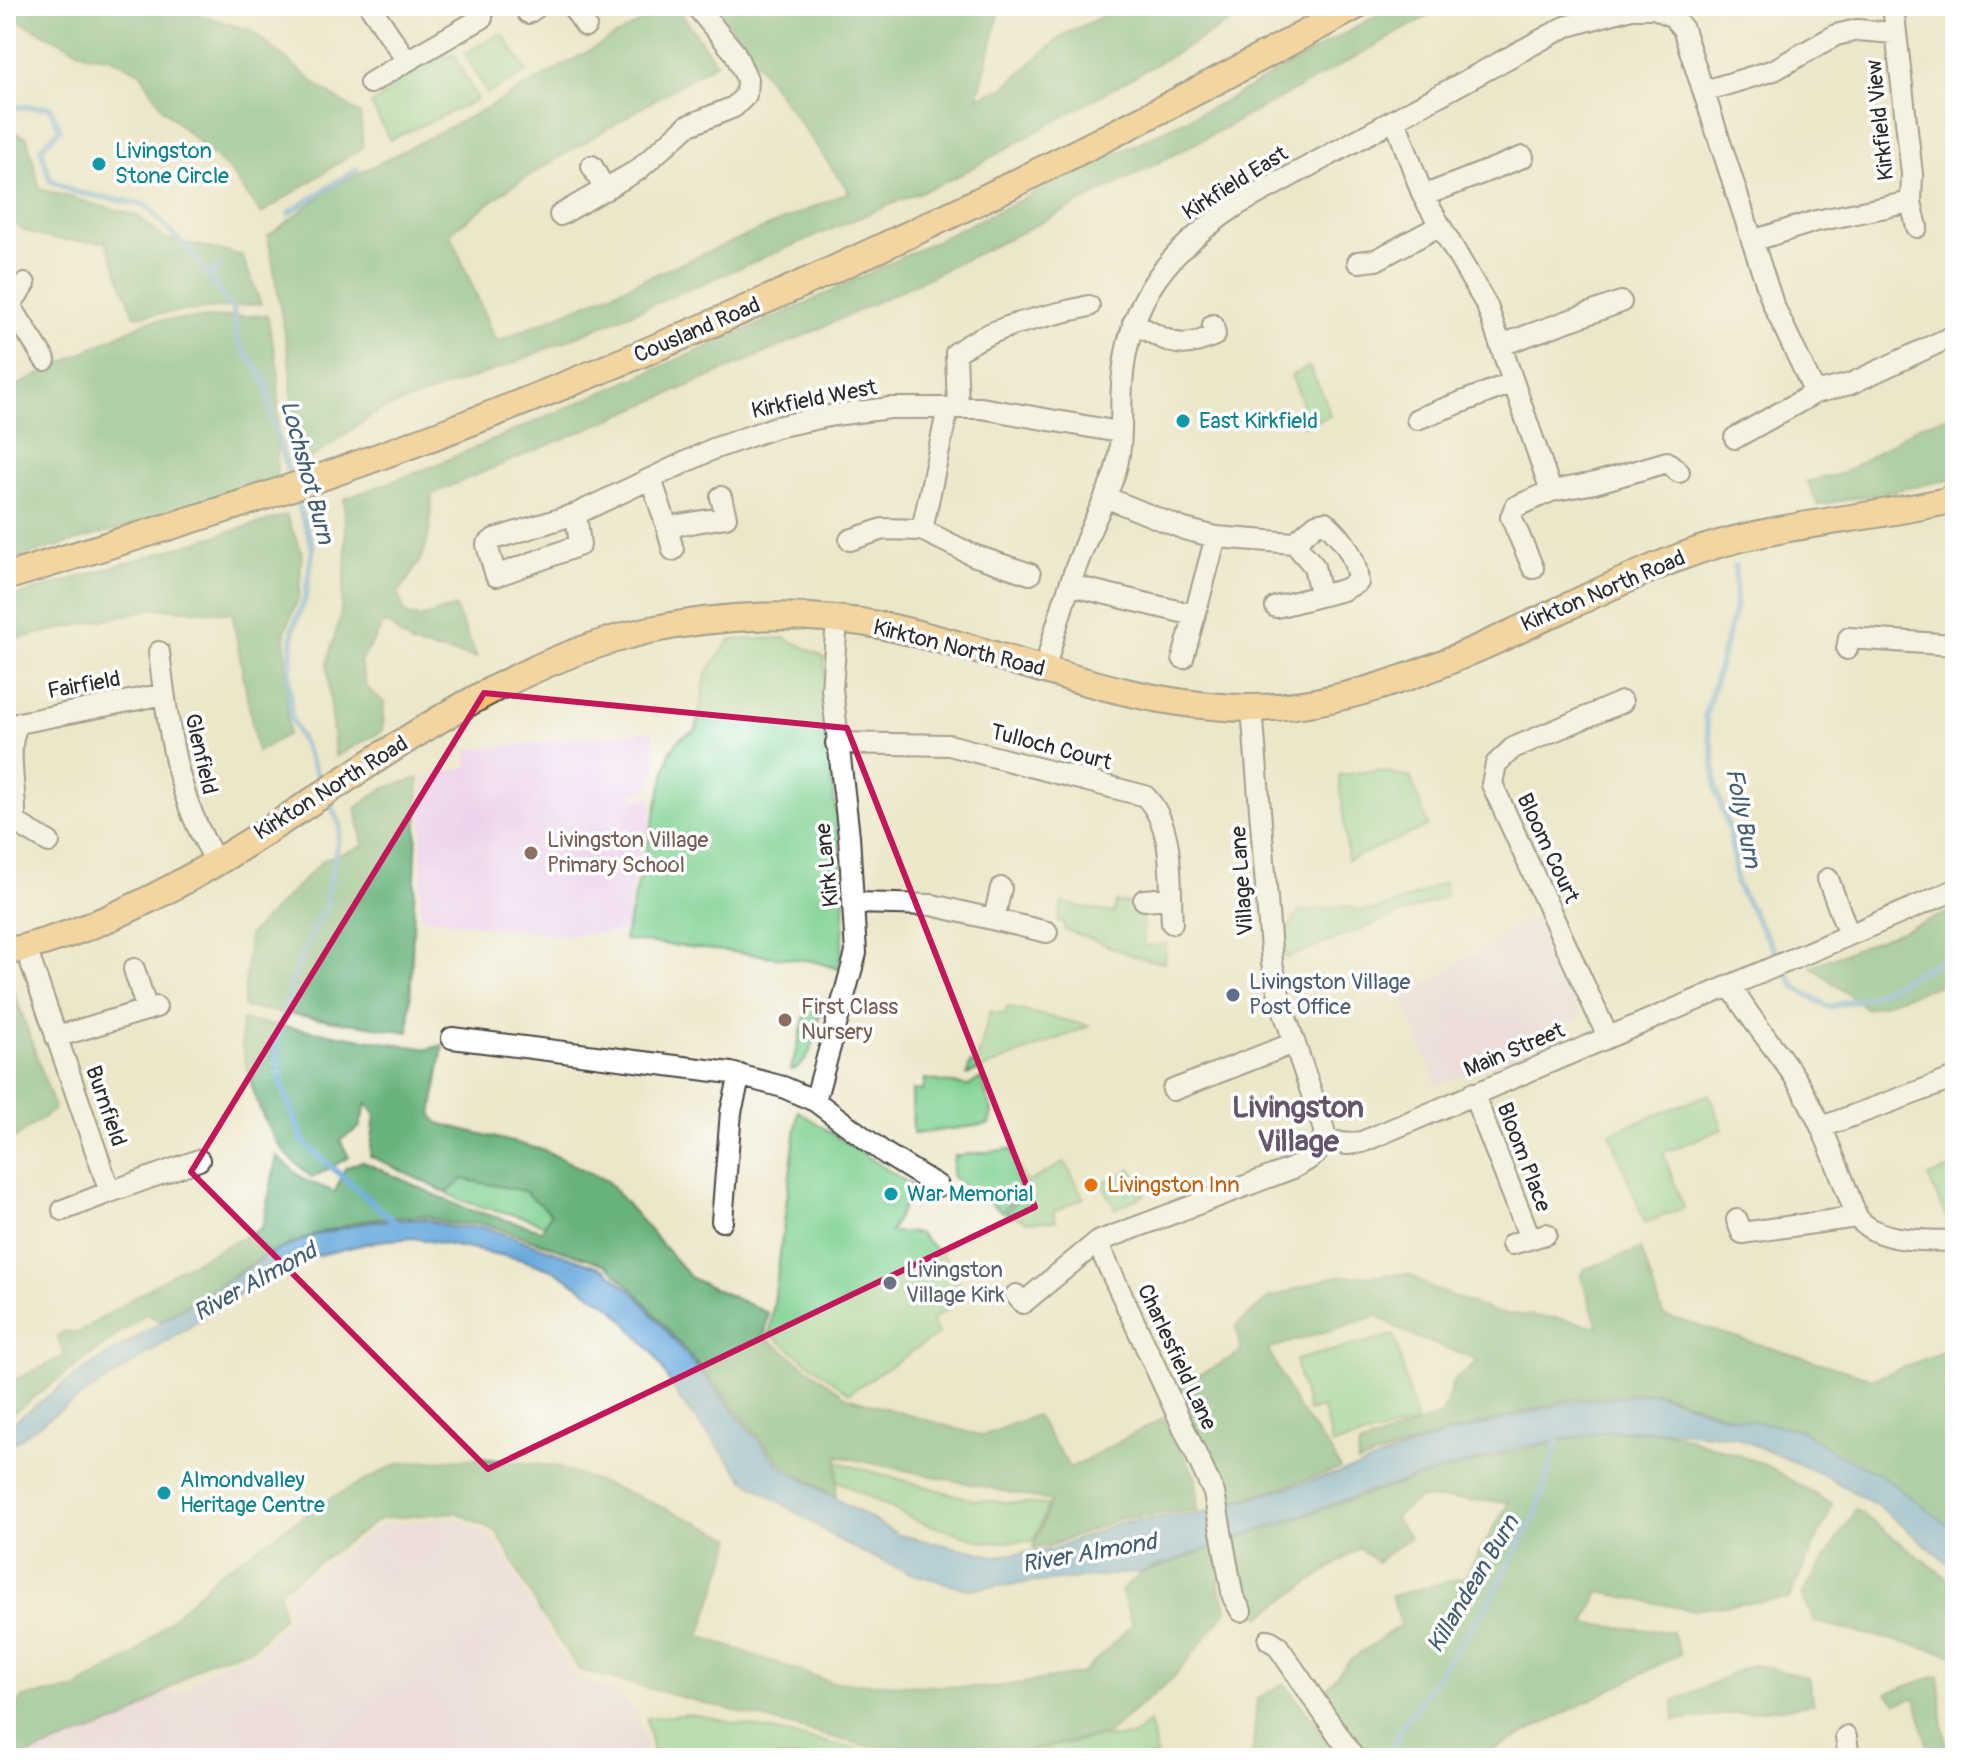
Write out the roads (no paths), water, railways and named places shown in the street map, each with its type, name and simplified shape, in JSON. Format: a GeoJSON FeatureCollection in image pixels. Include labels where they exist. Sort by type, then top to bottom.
{"type":"FeatureCollection","features":[{"type":"Feature","properties":{"kind":"main road","name":"Cousland Road"},"geometry":{"type":"LineString","coordinates":[[6,577],[250,502],[362,463],[618,364],[804,284],[1096,144],[1356,6]]}},
{"type":"Feature","properties":{"kind":"main road","name":"Kirkton North Road"},"geometry":{"type":"LineString","coordinates":[[16,950],[73,934],[131,908],[216,860],[505,682],[600,642],[674,625],[730,618],[837,620],[897,630],[1121,691],[1192,703],[1252,708],[1326,699],[1408,676],[1684,555],[1754,535],[1955,499]]}},
{"type":"Feature","properties":{"kind":"street"},"geometry":{"type":"LineString","coordinates":[[370,6],[407,61]]}},
{"type":"Feature","properties":{"kind":"street"},"geometry":{"type":"LineString","coordinates":[[572,6],[586,26]]}},
{"type":"Feature","properties":{"kind":"street"},"geometry":{"type":"LineString","coordinates":[[560,215],[638,170],[687,126],[734,107],[746,95],[747,79],[735,53],[696,6]]}},
{"type":"Feature","properties":{"kind":"street","name":"Kirkfield View"},"geometry":{"type":"LineString","coordinates":[[1893,6],[1912,174],[1911,202],[1917,227]]}},
{"type":"Feature","properties":{"kind":"street"},"geometry":{"type":"LineString","coordinates":[[1656,7],[1673,17],[1683,29],[1784,331],[1815,393]]}},
{"type":"Feature","properties":{"kind":"street","name":"Kirkfield East"},"geometry":{"type":"LineString","coordinates":[[1045,669],[1068,585],[1116,472],[1122,379],[1133,323],[1152,282],[1174,253],[1201,229],[1251,197],[1543,38],[1606,14],[1656,7]]}},
{"type":"Feature","properties":{"kind":"street"},"geometry":{"type":"LineString","coordinates":[[370,83],[482,18]]}},
{"type":"Feature","properties":{"kind":"street","name":"Kirkfield View"},"geometry":{"type":"LineString","coordinates":[[1705,91],[1774,70],[1836,35],[1857,30],[1894,33]]}},
{"type":"Feature","properties":{"kind":"street"},"geometry":{"type":"LineString","coordinates":[[1395,120],[1423,196],[1487,306],[1551,491]]}},
{"type":"Feature","properties":{"kind":"street"},"geometry":{"type":"LineString","coordinates":[[1423,196],[1523,157]]}},
{"type":"Feature","properties":{"kind":"street"},"geometry":{"type":"LineString","coordinates":[[592,166],[605,190]]}},
{"type":"Feature","properties":{"kind":"street","name":"Kirkfield View"},"geometry":{"type":"LineString","coordinates":[[1752,241],[1816,221],[1911,202]]}},
{"type":"Feature","properties":{"kind":"street"},"geometry":{"type":"LineString","coordinates":[[1358,262],[1376,260],[1439,226]]}},
{"type":"Feature","properties":{"kind":"street"},"geometry":{"type":"LineString","coordinates":[[25,284],[8,305],[45,360]]}},
{"type":"Feature","properties":{"kind":"street"},"geometry":{"type":"LineString","coordinates":[[1501,345],[1621,302]]}},
{"type":"Feature","properties":{"kind":"street"},"geometry":{"type":"LineString","coordinates":[[922,530],[953,408],[956,353],[971,342],[1020,324],[1089,306]]}},
{"type":"Feature","properties":{"kind":"street"},"geometry":{"type":"LineString","coordinates":[[1133,323],[1179,346],[1195,345],[1216,335]]}},
{"type":"Feature","properties":{"kind":"street"},"geometry":{"type":"LineString","coordinates":[[1735,438],[1815,393],[1850,384],[1955,335]]}},
{"type":"Feature","properties":{"kind":"street"},"geometry":{"type":"LineString","coordinates":[[1417,419],[1512,383]]}},
{"type":"Feature","properties":{"kind":"street","name":"Kirkfield West"},"geometry":{"type":"LineString","coordinates":[[576,514],[713,449],[776,427],[890,408],[981,408],[1119,432]]}},
{"type":"Feature","properties":{"kind":"street"},"geometry":{"type":"LineString","coordinates":[[1533,568],[1514,544],[1511,517],[1515,507],[1551,491],[1595,483],[1667,462],[1679,472]]}},
{"type":"Feature","properties":{"kind":"street"},"geometry":{"type":"LineString","coordinates":[[651,479],[673,550]]}},
{"type":"Feature","properties":{"kind":"street"},"geometry":{"type":"LineString","coordinates":[[667,527],[726,517],[721,497]]}},
{"type":"Feature","properties":{"kind":"street"},"geometry":{"type":"LineString","coordinates":[[1105,497],[1184,529],[1216,537],[1294,543],[1314,566],[1320,594]]}},
{"type":"Feature","properties":{"kind":"street"},"geometry":{"type":"LineString","coordinates":[[1276,607],[1343,590],[1358,582],[1357,566],[1348,547],[1325,522],[1316,524],[1294,543]]}},
{"type":"Feature","properties":{"kind":"street"},"geometry":{"type":"LineString","coordinates":[[850,540],[883,529],[922,530],[973,555],[1030,574]]}},
{"type":"Feature","properties":{"kind":"street"},"geometry":{"type":"LineString","coordinates":[[1183,658],[1216,537]]}},
{"type":"Feature","properties":{"kind":"street"},"geometry":{"type":"LineString","coordinates":[[1082,588],[1194,615]]}},
{"type":"Feature","properties":{"kind":"street","name":"Kirk Lane"},"geometry":{"type":"LineString","coordinates":[[815,1101],[856,953],[855,903],[832,689],[837,620]]}},
{"type":"Feature","properties":{"kind":"street"},"geometry":{"type":"LineString","coordinates":[[1849,635],[1955,645]]}},
{"type":"Feature","properties":{"kind":"street","name":"Glenfield"},"geometry":{"type":"LineString","coordinates":[[159,652],[175,765],[186,802],[216,860]]}},
{"type":"Feature","properties":{"kind":"street","name":"Fairfield"},"geometry":{"type":"LineString","coordinates":[[49,842],[10,823],[17,794],[9,748],[11,734],[19,723],[164,694]]}},
{"type":"Feature","properties":{"kind":"street","name":"Bloom Court"},"geometry":{"type":"LineString","coordinates":[[1608,1037],[1492,784],[1496,764],[1513,748],[1622,702]]}},
{"type":"Feature","properties":{"kind":"street","name":"Village Lane"},"geometry":{"type":"LineString","coordinates":[[1252,708],[1270,944],[1281,1003],[1318,1108],[1324,1139]]}},
{"type":"Feature","properties":{"kind":"street","name":"Tulloch Court"},"geometry":{"type":"LineString","coordinates":[[836,743],[949,745],[1145,796],[1159,811],[1165,827],[1172,923]]}},
{"type":"Feature","properties":{"kind":"street"},"geometry":{"type":"LineString","coordinates":[[1828,879],[1849,935]]}},
{"type":"Feature","properties":{"kind":"street"},"geometry":{"type":"LineString","coordinates":[[994,919],[1001,888]]}},
{"type":"Feature","properties":{"kind":"street","name":"Main Street"},"geometry":{"type":"LineString","coordinates":[[1324,1139],[1347,1144],[1362,1142],[1955,890]]}},
{"type":"Feature","properties":{"kind":"street"},"geometry":{"type":"LineString","coordinates":[[1144,900],[1170,898]]}},
{"type":"Feature","properties":{"kind":"street"},"geometry":{"type":"LineString","coordinates":[[855,903],[932,905],[1047,932]]}},
{"type":"Feature","properties":{"kind":"street","name":"Burnfield"},"geometry":{"type":"LineString","coordinates":[[16,950],[56,1037],[110,1192]]}},
{"type":"Feature","properties":{"kind":"street"},"geometry":{"type":"LineString","coordinates":[[56,1037],[152,1008],[134,969]]}},
{"type":"Feature","properties":{"kind":"street"},"geometry":{"type":"LineString","coordinates":[[1730,985],[1749,1018],[1793,1076],[1822,1127],[1857,1217],[1864,1226],[1885,1234],[1955,1241]]}},
{"type":"Feature","properties":{"kind":"street"},"geometry":{"type":"LineString","coordinates":[[452,1038],[740,1075],[815,1101],[886,1154],[938,1186]]}},
{"type":"Feature","properties":{"kind":"street"},"geometry":{"type":"LineString","coordinates":[[1173,1090],[1294,1043]]}},
{"type":"Feature","properties":{"kind":"street"},"geometry":{"type":"LineString","coordinates":[[722,1221],[731,1112],[740,1075]]}},
{"type":"Feature","properties":{"kind":"street"},"geometry":{"type":"LineString","coordinates":[[1822,1127],[1955,1078]]}},
{"type":"Feature","properties":{"kind":"street","name":"Bloom Place"},"geometry":{"type":"LineString","coordinates":[[1473,1093],[1529,1239]]}},
{"type":"Feature","properties":{"kind":"street"},"geometry":{"type":"LineString","coordinates":[[1016,1295],[1023,1303],[1097,1242],[1293,1168],[1316,1156],[1324,1139]]}},
{"type":"Feature","properties":{"kind":"street"},"geometry":{"type":"LineString","coordinates":[[63,1210],[199,1160]]}},
{"type":"Feature","properties":{"kind":"street"},"geometry":{"type":"LineString","coordinates":[[1737,1220],[1742,1233],[1857,1217]]}},
{"type":"Feature","properties":{"kind":"street","name":"Charlesfield Lane"},"geometry":{"type":"LineString","coordinates":[[1097,1242],[1214,1493],[1233,1597],[1241,1611]]}},
{"type":"Feature","properties":{"kind":"street"},"geometry":{"type":"LineString","coordinates":[[1269,1640],[1277,1645],[1354,1758]]}},
{"type":"Feature","properties":{"kind":"water","name":"River Almond"},"geometry":{"type":"Polygon","coordinates":[[[425,1219],[450,1227],[484,1227],[605,1269],[636,1295],[780,1466],[899,1535],[996,1556],[1051,1550],[1121,1522],[1200,1513],[1356,1468],[1438,1437],[1564,1403],[1656,1393],[1721,1415],[1801,1430],[1837,1454],[1879,1474],[1955,1530],[1955,1569],[1882,1509],[1826,1476],[1736,1437],[1671,1430],[1607,1431],[1518,1448],[1361,1494],[1141,1572],[969,1589],[909,1573],[847,1545],[744,1479],[680,1400],[654,1354],[614,1309],[557,1272],[520,1259],[414,1238],[378,1241],[315,1256],[261,1281],[50,1417],[6,1449],[6,1428],[76,1375],[268,1255],[316,1235],[372,1221],[425,1219]]]}},
{"type":"Feature","properties":{"kind":"waterway","name":"Lochshot Burn"},"geometry":{"type":"LineString","coordinates":[[6,107],[50,107],[60,129],[41,148],[50,180],[74,192],[146,205],[194,257],[233,309],[238,342],[266,382],[273,421],[291,481]]}},
{"type":"Feature","properties":{"kind":"waterway"},"geometry":{"type":"LineString","coordinates":[[289,213],[357,169]]}},
{"type":"Feature","properties":{"kind":"waterway"},"geometry":{"type":"LineString","coordinates":[[210,278],[221,265]]}},
{"type":"Feature","properties":{"kind":"waterway","name":"Lochshot Burn"},"geometry":{"type":"LineString","coordinates":[[294,492],[313,548],[305,599],[293,628],[289,681],[291,718],[323,787]]}},
{"type":"Feature","properties":{"kind":"waterway","name":"Folly Burn"},"geometry":{"type":"LineString","coordinates":[[1735,566],[1736,606],[1705,716],[1713,752],[1716,789],[1730,832],[1737,885],[1795,987],[1829,1007],[1868,997],[1955,954]]}},
{"type":"Feature","properties":{"kind":"waterway","name":"Lochshot Burn"},"geometry":{"type":"LineString","coordinates":[[327,797],[341,826],[325,907],[300,959],[275,1042],[281,1083],[304,1143],[398,1225]]}},
{"type":"Feature","properties":{"kind":"waterway","name":"Killandean Burn"},"geometry":{"type":"LineString","coordinates":[[1389,1758],[1401,1728],[1485,1608],[1536,1515],[1559,1435]]}},
{"type":"Feature","properties":{"kind":"place","name":"Livingston Stone Circle"},"geometry":{"type":"Point","coordinates":[99,164]}},
{"type":"Feature","properties":{"kind":"place","name":"East Kirkfield"},"geometry":{"type":"Point","coordinates":[1183,421]}},
{"type":"Feature","properties":{"kind":"place","name":"Livingston Village Primary School"},"geometry":{"type":"Point","coordinates":[531,853]}},
{"type":"Feature","properties":{"kind":"place","name":"Livingston Village Post Office"},"geometry":{"type":"Point","coordinates":[1233,995]}},
{"type":"Feature","properties":{"kind":"place","name":"First Class Nursery"},"geometry":{"type":"Point","coordinates":[785,1020]}},
{"type":"Feature","properties":{"kind":"place","name":"Livingston Inn"},"geometry":{"type":"Point","coordinates":[1091,1185]}},
{"type":"Feature","properties":{"kind":"place","name":"War Memorial"},"geometry":{"type":"Point","coordinates":[891,1194]}},
{"type":"Feature","properties":{"kind":"place","name":"Livingston Village Kirk"},"geometry":{"type":"Point","coordinates":[890,1283]}},
{"type":"Feature","properties":{"kind":"place","name":"Almondvalley Heritage Centre"},"geometry":{"type":"Point","coordinates":[164,1493]}},
{"type":"Feature","properties":{"kind":"district","name":"Livingston Village"},"geometry":{"type":"Point","coordinates":[1298,1124]}}]}
